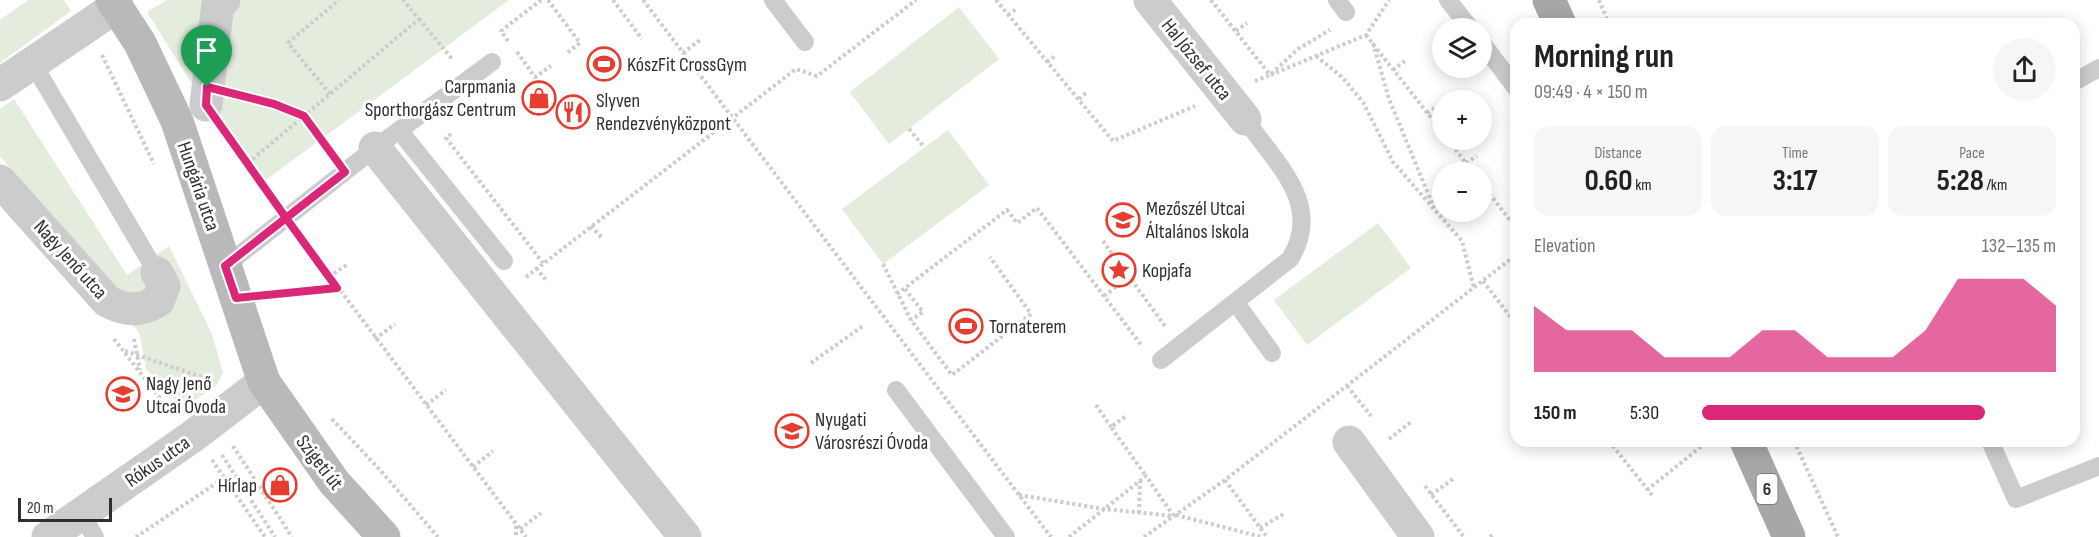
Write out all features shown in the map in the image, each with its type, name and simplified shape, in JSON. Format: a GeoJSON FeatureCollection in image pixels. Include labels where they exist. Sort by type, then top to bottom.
{"type":"FeatureCollection","features":[{"type":"Feature","properties":{"kind":"main road"},"geometry":{"type":"LineString","coordinates":[[1550,0],[1558,18]]}},
{"type":"Feature","properties":{"kind":"main road","name":"6"},"geometry":{"type":"LineString","coordinates":[[1749,447],[1789,537]]}},
{"type":"Feature","properties":{"kind":"street","name":"Hal József utca"},"geometry":{"type":"LineString","coordinates":[[1150,0],[1245,119]]}},
{"type":"Feature","properties":{"kind":"street"},"geometry":{"type":"LineString","coordinates":[[206,96],[220,1]]}},
{"type":"Feature","properties":{"kind":"street"},"geometry":{"type":"LineString","coordinates":[[0,85],[86,27],[114,3]]}},
{"type":"Feature","properties":{"kind":"street","name":"Hungária utca"},"geometry":{"type":"LineString","coordinates":[[114,3],[140,43],[177,121],[264,382]]}},
{"type":"Feature","properties":{"kind":"street"},"geometry":{"type":"LineString","coordinates":[[387,139],[497,300],[685,537]]}},
{"type":"Feature","properties":{"kind":"street","name":"Nagy Jenő utca"},"geometry":{"type":"LineString","coordinates":[[0,181],[107,301],[130,310],[143,309],[158,301],[164,286],[157,273]]}},
{"type":"Feature","properties":{"kind":"street","name":"Rókus utca"},"geometry":{"type":"LineString","coordinates":[[48,537],[88,526],[207,444],[264,382]]}},
{"type":"Feature","properties":{"kind":"street","name":"Szigeti út"},"geometry":{"type":"LineString","coordinates":[[264,382],[334,482],[384,537]]}},
{"type":"Feature","properties":{"kind":"street"},"geometry":{"type":"LineString","coordinates":[[1349,442],[1418,537]]}},
{"type":"Feature","properties":{"kind":"lane"},"geometry":{"type":"LineString","coordinates":[[773,0],[805,42]]}},
{"type":"Feature","properties":{"kind":"lane"},"geometry":{"type":"LineString","coordinates":[[1448,0],[1462,18]]}},
{"type":"Feature","properties":{"kind":"lane"},"geometry":{"type":"LineString","coordinates":[[1492,57],[1510,80]]}},
{"type":"Feature","properties":{"kind":"lane"},"geometry":{"type":"LineString","coordinates":[[32,62],[157,273]]}},
{"type":"Feature","properties":{"kind":"lane"},"geometry":{"type":"LineString","coordinates":[[225,266],[387,139],[492,62]]}},
{"type":"Feature","properties":{"kind":"lane"},"geometry":{"type":"LineString","coordinates":[[2080,79],[2099,68]]}},
{"type":"Feature","properties":{"kind":"lane"},"geometry":{"type":"LineString","coordinates":[[1154,356],[1180,345],[1236,303],[1290,259],[1301,241],[1304,219],[1298,195],[1245,119]]}},
{"type":"Feature","properties":{"kind":"lane"},"geometry":{"type":"LineString","coordinates":[[387,139],[504,261]]}},
{"type":"Feature","properties":{"kind":"lane"},"geometry":{"type":"LineString","coordinates":[[1236,303],[1272,353]]}},
{"type":"Feature","properties":{"kind":"lane"},"geometry":{"type":"LineString","coordinates":[[896,390],[1006,537]]}},
{"type":"Feature","properties":{"kind":"lane"},"geometry":{"type":"LineString","coordinates":[[1993,447],[2016,499],[2099,466]]}},
{"type":"Feature","properties":{"kind":"path"},"geometry":{"type":"LineString","coordinates":[[330,94],[288,43],[339,0]]}},
{"type":"Feature","properties":{"kind":"path"},"geometry":{"type":"LineString","coordinates":[[403,0],[469,78]]}},
{"type":"Feature","properties":{"kind":"path"},"geometry":{"type":"LineString","coordinates":[[541,0],[501,31],[536,77],[550,66]]}},
{"type":"Feature","properties":{"kind":"path"},"geometry":{"type":"LineString","coordinates":[[548,0],[580,43],[567,53]]}},
{"type":"Feature","properties":{"kind":"path"},"geometry":{"type":"LineString","coordinates":[[613,0],[642,39]]}},
{"type":"Feature","properties":{"kind":"path"},"geometry":{"type":"LineString","coordinates":[[643,0],[1051,537]]}},
{"type":"Feature","properties":{"kind":"path"},"geometry":{"type":"LineString","coordinates":[[900,12],[916,0]]}},
{"type":"Feature","properties":{"kind":"path"},"geometry":{"type":"LineString","coordinates":[[996,0],[1113,141],[1366,35],[1389,0]]}},
{"type":"Feature","properties":{"kind":"path"},"geometry":{"type":"LineString","coordinates":[[1211,0],[1270,75]]}},
{"type":"Feature","properties":{"kind":"path"},"geometry":{"type":"LineString","coordinates":[[1599,0],[1606,18]]}},
{"type":"Feature","properties":{"kind":"path"},"geometry":{"type":"LineString","coordinates":[[1270,75],[1298,50],[1326,34],[1341,6]]}},
{"type":"Feature","properties":{"kind":"path"},"geometry":{"type":"LineString","coordinates":[[1008,15],[1016,9]]}},
{"type":"Feature","properties":{"kind":"path"},"geometry":{"type":"LineString","coordinates":[[248,163],[419,19]]}},
{"type":"Feature","properties":{"kind":"path"},"geometry":{"type":"LineString","coordinates":[[1236,31],[1247,23]]}},
{"type":"Feature","properties":{"kind":"path"},"geometry":{"type":"LineString","coordinates":[[86,27],[143,139]]}},
{"type":"Feature","properties":{"kind":"path"},"geometry":{"type":"LineString","coordinates":[[1362,29],[1432,119]]}},
{"type":"Feature","properties":{"kind":"path"},"geometry":{"type":"LineString","coordinates":[[683,52],[700,40]]}},
{"type":"Feature","properties":{"kind":"path"},"geometry":{"type":"LineString","coordinates":[[1373,43],[1389,99],[1432,202]]}},
{"type":"Feature","properties":{"kind":"path"},"geometry":{"type":"LineString","coordinates":[[1047,62],[1055,56]]}},
{"type":"Feature","properties":{"kind":"path"},"geometry":{"type":"LineString","coordinates":[[1316,56],[1342,77],[1363,102],[1393,162],[1432,207]]}},
{"type":"Feature","properties":{"kind":"path"},"geometry":{"type":"LineString","coordinates":[[1393,70],[1406,60]]}},
{"type":"Feature","properties":{"kind":"path"},"geometry":{"type":"LineString","coordinates":[[1079,99],[1086,93]]}},
{"type":"Feature","properties":{"kind":"path"},"geometry":{"type":"LineString","coordinates":[[206,96],[274,104],[304,116],[345,172]]}},
{"type":"Feature","properties":{"kind":"path"},"geometry":{"type":"LineString","coordinates":[[206,96],[286,218],[526,537]]}},
{"type":"Feature","properties":{"kind":"path"},"geometry":{"type":"LineString","coordinates":[[1427,113],[1432,110]]}},
{"type":"Feature","properties":{"kind":"path"},"geometry":{"type":"LineString","coordinates":[[497,300],[732,119]]}},
{"type":"Feature","properties":{"kind":"path"},"geometry":{"type":"LineString","coordinates":[[909,129],[924,147]]}},
{"type":"Feature","properties":{"kind":"path"},"geometry":{"type":"LineString","coordinates":[[451,134],[446,138],[543,263]]}},
{"type":"Feature","properties":{"kind":"path"},"geometry":{"type":"LineString","coordinates":[[1456,150],[1465,162]]}},
{"type":"Feature","properties":{"kind":"path"},"geometry":{"type":"LineString","coordinates":[[1468,162],[1478,156]]}},
{"type":"Feature","properties":{"kind":"path"},"geometry":{"type":"LineString","coordinates":[[1492,197],[1510,220]]}},
{"type":"Feature","properties":{"kind":"path"},"geometry":{"type":"LineString","coordinates":[[897,294],[1007,210],[1017,223],[1037,208],[1104,296],[1154,356]]}},
{"type":"Feature","properties":{"kind":"path"},"geometry":{"type":"LineString","coordinates":[[1445,222],[1462,241],[1473,288]]}},
{"type":"Feature","properties":{"kind":"path"},"geometry":{"type":"LineString","coordinates":[[591,226],[602,238]]}},
{"type":"Feature","properties":{"kind":"path"},"geometry":{"type":"LineString","coordinates":[[1103,241],[1180,345]]}},
{"type":"Feature","properties":{"kind":"path"},"geometry":{"type":"LineString","coordinates":[[883,264],[911,320],[952,375],[1031,314],[990,257]]}},
{"type":"Feature","properties":{"kind":"path"},"geometry":{"type":"LineString","coordinates":[[1144,537],[1225,480],[1510,260]]}},
{"type":"Feature","properties":{"kind":"path"},"geometry":{"type":"LineString","coordinates":[[329,277],[348,264]]}},
{"type":"Feature","properties":{"kind":"path"},"geometry":{"type":"LineString","coordinates":[[536,268],[546,280]]}},
{"type":"Feature","properties":{"kind":"path"},"geometry":{"type":"LineString","coordinates":[[1104,296],[1129,277]]}},
{"type":"Feature","properties":{"kind":"path"},"geometry":{"type":"LineString","coordinates":[[1483,281],[1510,316]]}},
{"type":"Feature","properties":{"kind":"path"},"geometry":{"type":"LineString","coordinates":[[236,298],[337,288]]}},
{"type":"Feature","properties":{"kind":"path"},"geometry":{"type":"LineString","coordinates":[[904,289],[923,312],[911,320]]}},
{"type":"Feature","properties":{"kind":"path"},"geometry":{"type":"LineString","coordinates":[[375,339],[394,324]]}},
{"type":"Feature","properties":{"kind":"path"},"geometry":{"type":"LineString","coordinates":[[811,363],[864,324]]}},
{"type":"Feature","properties":{"kind":"path"},"geometry":{"type":"LineString","coordinates":[[132,330],[139,355],[140,371]]}},
{"type":"Feature","properties":{"kind":"path"},"geometry":{"type":"LineString","coordinates":[[111,335],[182,428],[207,444],[275,537]]}},
{"type":"Feature","properties":{"kind":"path"},"geometry":{"type":"LineString","coordinates":[[124,351],[216,381]]}},
{"type":"Feature","properties":{"kind":"path"},"geometry":{"type":"LineString","coordinates":[[426,405],[446,390]]}},
{"type":"Feature","properties":{"kind":"path"},"geometry":{"type":"LineString","coordinates":[[1096,405],[1175,515]]}},
{"type":"Feature","properties":{"kind":"path"},"geometry":{"type":"LineString","coordinates":[[326,415],[381,471],[438,537]]}},
{"type":"Feature","properties":{"kind":"path"},"geometry":{"type":"LineString","coordinates":[[1111,427],[1125,417]]}},
{"type":"Feature","properties":{"kind":"path"},"geometry":{"type":"LineString","coordinates":[[1389,440],[1411,422]]}},
{"type":"Feature","properties":{"kind":"path"},"geometry":{"type":"LineString","coordinates":[[232,444],[292,537]]}},
{"type":"Feature","properties":{"kind":"path"},"geometry":{"type":"LineString","coordinates":[[1613,447],[1652,495]]}},
{"type":"Feature","properties":{"kind":"path"},"geometry":{"type":"LineString","coordinates":[[1647,489],[1700,447]]}},
{"type":"Feature","properties":{"kind":"path"},"geometry":{"type":"LineString","coordinates":[[1797,447],[1838,537]]}},
{"type":"Feature","properties":{"kind":"path"},"geometry":{"type":"LineString","coordinates":[[473,466],[493,451]]}},
{"type":"Feature","properties":{"kind":"path"},"geometry":{"type":"LineString","coordinates":[[136,537],[223,476],[265,537]]}},
{"type":"Feature","properties":{"kind":"path"},"geometry":{"type":"LineString","coordinates":[[1069,537],[1146,476]]}},
{"type":"Feature","properties":{"kind":"path"},"geometry":{"type":"LineString","coordinates":[[1431,495],[1453,478]]}},
{"type":"Feature","properties":{"kind":"path"},"geometry":{"type":"LineString","coordinates":[[1225,480],[1267,537]]}},
{"type":"Feature","properties":{"kind":"path"},"geometry":{"type":"LineString","coordinates":[[1139,513],[1140,481]]}},
{"type":"Feature","properties":{"kind":"path"},"geometry":{"type":"LineString","coordinates":[[1018,495],[1104,510],[1175,515],[1262,537]]}},
{"type":"Feature","properties":{"kind":"path"},"geometry":{"type":"LineString","coordinates":[[520,529],[541,513]]}},
{"type":"Feature","properties":{"kind":"path"},"geometry":{"type":"LineString","coordinates":[[1260,528],[1285,513]]}},
{"type":"Feature","properties":{"kind":"path"},"geometry":{"type":"LineString","coordinates":[[516,524],[516,537]]}},
{"type":"Feature","properties":{"kind":"green space"},"geometry":{"type":"Polygon","coordinates":[[[28,0],[64,0],[71,11],[0,63],[0,20],[28,0]]]}},
{"type":"Feature","properties":{"kind":"green space"},"geometry":{"type":"Polygon","coordinates":[[[167,0],[509,0],[262,183],[202,100],[147,12],[167,0]]]}},
{"type":"Feature","properties":{"kind":"green space"},"geometry":{"type":"Polygon","coordinates":[[[959,7],[999,59],[889,144],[850,92],[959,7]]]}},
{"type":"Feature","properties":{"kind":"green space"},"geometry":{"type":"Polygon","coordinates":[[[14,99],[127,275],[169,246],[212,334],[223,373],[216,386],[183,408],[146,369],[140,335],[117,297],[0,156],[0,109],[14,99]]]}},
{"type":"Feature","properties":{"kind":"green space"},"geometry":{"type":"Polygon","coordinates":[[[948,130],[989,185],[883,264],[842,209],[948,130]]]}},
{"type":"Feature","properties":{"kind":"green space"},"geometry":{"type":"Polygon","coordinates":[[[1378,223],[1411,268],[1307,345],[1274,300],[1378,223]]]}},
{"type":"Feature","properties":{"kind":"place","name":"KószFit CrossGym"},"geometry":{"type":"Point","coordinates":[604,64]}},
{"type":"Feature","properties":{"kind":"place","name":"Carpmania Sporthorgász Centrum"},"geometry":{"type":"Point","coordinates":[539,98]}},
{"type":"Feature","properties":{"kind":"place","name":"Slyven Rendezvényközpont"},"geometry":{"type":"Point","coordinates":[573,112]}},
{"type":"Feature","properties":{"kind":"place","name":"Mezőszél Utcai Általános Iskola"},"geometry":{"type":"Point","coordinates":[1123,220]}},
{"type":"Feature","properties":{"kind":"place","name":"Kopjafa"},"geometry":{"type":"Point","coordinates":[1119,270]}},
{"type":"Feature","properties":{"kind":"place","name":"Tornaterem"},"geometry":{"type":"Point","coordinates":[966,326]}},
{"type":"Feature","properties":{"kind":"place","name":"Nagy Jenő Utcai Óvoda"},"geometry":{"type":"Point","coordinates":[123,394]}},
{"type":"Feature","properties":{"kind":"place","name":"Nyugati Városrészi Óvoda"},"geometry":{"type":"Point","coordinates":[792,431]}},
{"type":"Feature","properties":{"kind":"place","name":"Hírlap"},"geometry":{"type":"Point","coordinates":[280,485]}},
{"type":"Feature","properties":{"kind":"route"},"geometry":{"type":"LineString","coordinates":[[207,87],[206,105],[286,218],[225,266],[236,298],[337,288],[286,218],[345,172],[304,116],[274,104],[207,87]]}}]}
